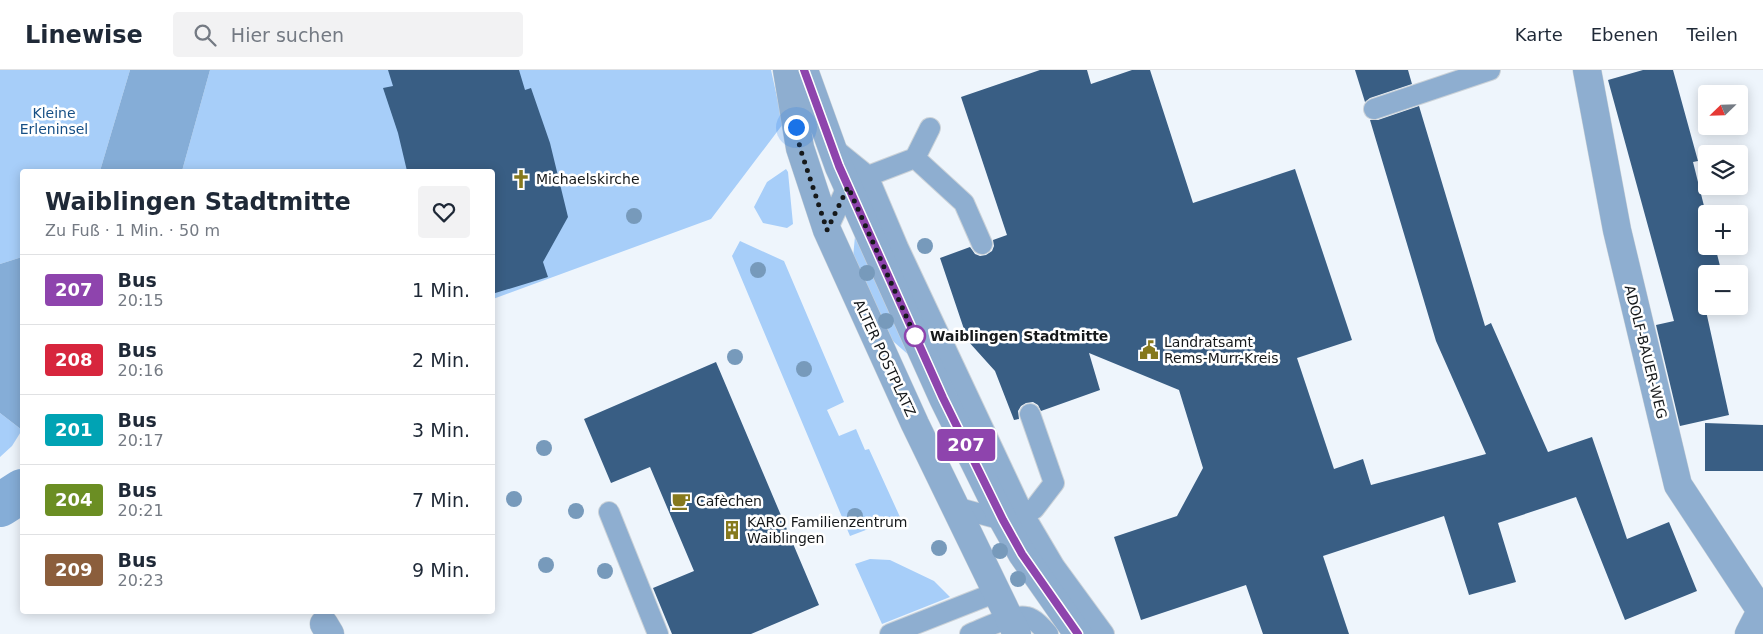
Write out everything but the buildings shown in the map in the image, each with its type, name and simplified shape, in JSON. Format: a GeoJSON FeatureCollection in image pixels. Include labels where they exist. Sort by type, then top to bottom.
{"type":"FeatureCollection","features":[{"type":"Feature","properties":{"kind":"street","name":"ALTER POSTPLATZ"},"geometry":{"type":"LineString","coordinates":[[787,70],[800,148],[827,230],[881,352],[1015,630]]}},
{"type":"Feature","properties":{"kind":"street"},"geometry":{"type":"LineString","coordinates":[[804,70],[831,146],[858,182],[943,398],[1013,516],[1022,554],[1078,634]]}},
{"type":"Feature","properties":{"kind":"street","name":"ADOLF-BAUER-WEG"},"geometry":{"type":"LineString","coordinates":[[1587,70],[1616,230],[1678,485],[1758,617]]}},
{"type":"Feature","properties":{"kind":"lane"},"geometry":{"type":"LineString","coordinates":[[1374,109],[1490,70]]}},
{"type":"Feature","properties":{"kind":"lane"},"geometry":{"type":"LineString","coordinates":[[827,230],[858,182],[916,158],[930,128]]}},
{"type":"Feature","properties":{"kind":"lane"},"geometry":{"type":"LineString","coordinates":[[916,158],[964,203],[982,244]]}},
{"type":"Feature","properties":{"kind":"lane"},"geometry":{"type":"LineString","coordinates":[[955,507],[1013,516],[1034,510],[1054,483],[1030,414]]}},
{"type":"Feature","properties":{"kind":"lane"},"geometry":{"type":"LineString","coordinates":[[609,512],[658,634]]}},
{"type":"Feature","properties":{"kind":"lane"},"geometry":{"type":"LineString","coordinates":[[1013,516],[1055,568],[1104,634]]}},
{"type":"Feature","properties":{"kind":"lane"},"geometry":{"type":"LineString","coordinates":[[890,634],[997,592]]}},
{"type":"Feature","properties":{"kind":"lane"},"geometry":{"type":"LineString","coordinates":[[970,634],[1015,630],[1027,617],[1040,624],[1048,634]]}},
{"type":"Feature","properties":{"kind":"green space","name":"Kleine Erleninsel"},"geometry":{"type":"Polygon","coordinates":[[[0,70],[130,70],[101,169],[20,169],[20,258],[0,264],[0,70]]]}},
{"type":"Feature","properties":{"kind":"green space"},"geometry":{"type":"Polygon","coordinates":[[[210,70],[771,70],[783,124],[711,219],[495,298],[495,169],[183,169],[210,70]]]}},
{"type":"Feature","properties":{"kind":"green space"},"geometry":{"type":"Polygon","coordinates":[[[786,169],[788,172],[793,224],[787,228],[763,223],[754,207],[767,182],[786,169]]]}},
{"type":"Feature","properties":{"kind":"green space"},"geometry":{"type":"Polygon","coordinates":[[[858,234],[911,357],[886,335],[853,258],[855,236],[858,234]]]}},
{"type":"Feature","properties":{"kind":"green space"},"geometry":{"type":"Polygon","coordinates":[[[740,241],[784,261],[844,402],[827,410],[839,436],[856,429],[865,450],[869,449],[900,517],[850,536],[732,256],[740,241]]]}},
{"type":"Feature","properties":{"kind":"green space"},"geometry":{"type":"Polygon","coordinates":[[[0,413],[20,428],[20,433],[12,446],[0,457],[0,413]]]}},
{"type":"Feature","properties":{"kind":"green space"},"geometry":{"type":"Polygon","coordinates":[[[870,559],[890,560],[934,581],[950,597],[882,624],[855,564],[870,559]]]}},
{"type":"Feature","properties":{"kind":"shaded area"},"geometry":{"type":"Polygon","coordinates":[[[130,70],[210,70],[183,169],[101,169],[130,70]]]}},
{"type":"Feature","properties":{"kind":"shaded area"},"geometry":{"type":"Polygon","coordinates":[[[20,258],[20,428],[0,413],[0,264],[20,258]]]}},
{"type":"Feature","properties":{"kind":"waterway"},"geometry":{"type":"LineString","coordinates":[[0,505],[20,492]]}},
{"type":"Feature","properties":{"kind":"bus line","name":"207"},"geometry":{"type":"LineString","coordinates":[[804,70],[839,166],[883,268],[943,398],[1003,520],[1022,554],[1078,634]]}},
{"type":"Feature","properties":{"kind":"place","name":"Michaelskirche"},"geometry":{"type":"Point","coordinates":[521,179]}},
{"type":"Feature","properties":{"kind":"place","name":"Waiblingen Stadtmitte"},"geometry":{"type":"Point","coordinates":[915,336]}},
{"type":"Feature","properties":{"kind":"place","name":"Landratsamt Rems-Murr-Kreis"},"geometry":{"type":"Point","coordinates":[1149,350]}},
{"type":"Feature","properties":{"kind":"place","name":"Cafèchen"},"geometry":{"type":"Point","coordinates":[681,501]}},
{"type":"Feature","properties":{"kind":"place","name":"KARO Familienzentrum Waiblingen"},"geometry":{"type":"Point","coordinates":[732,530]}},
{"type":"Feature","properties":{"kind":"route"},"geometry":{"type":"LineString","coordinates":[[796,127],[800,148],[827,230],[848,187],[915,336]]}}]}
